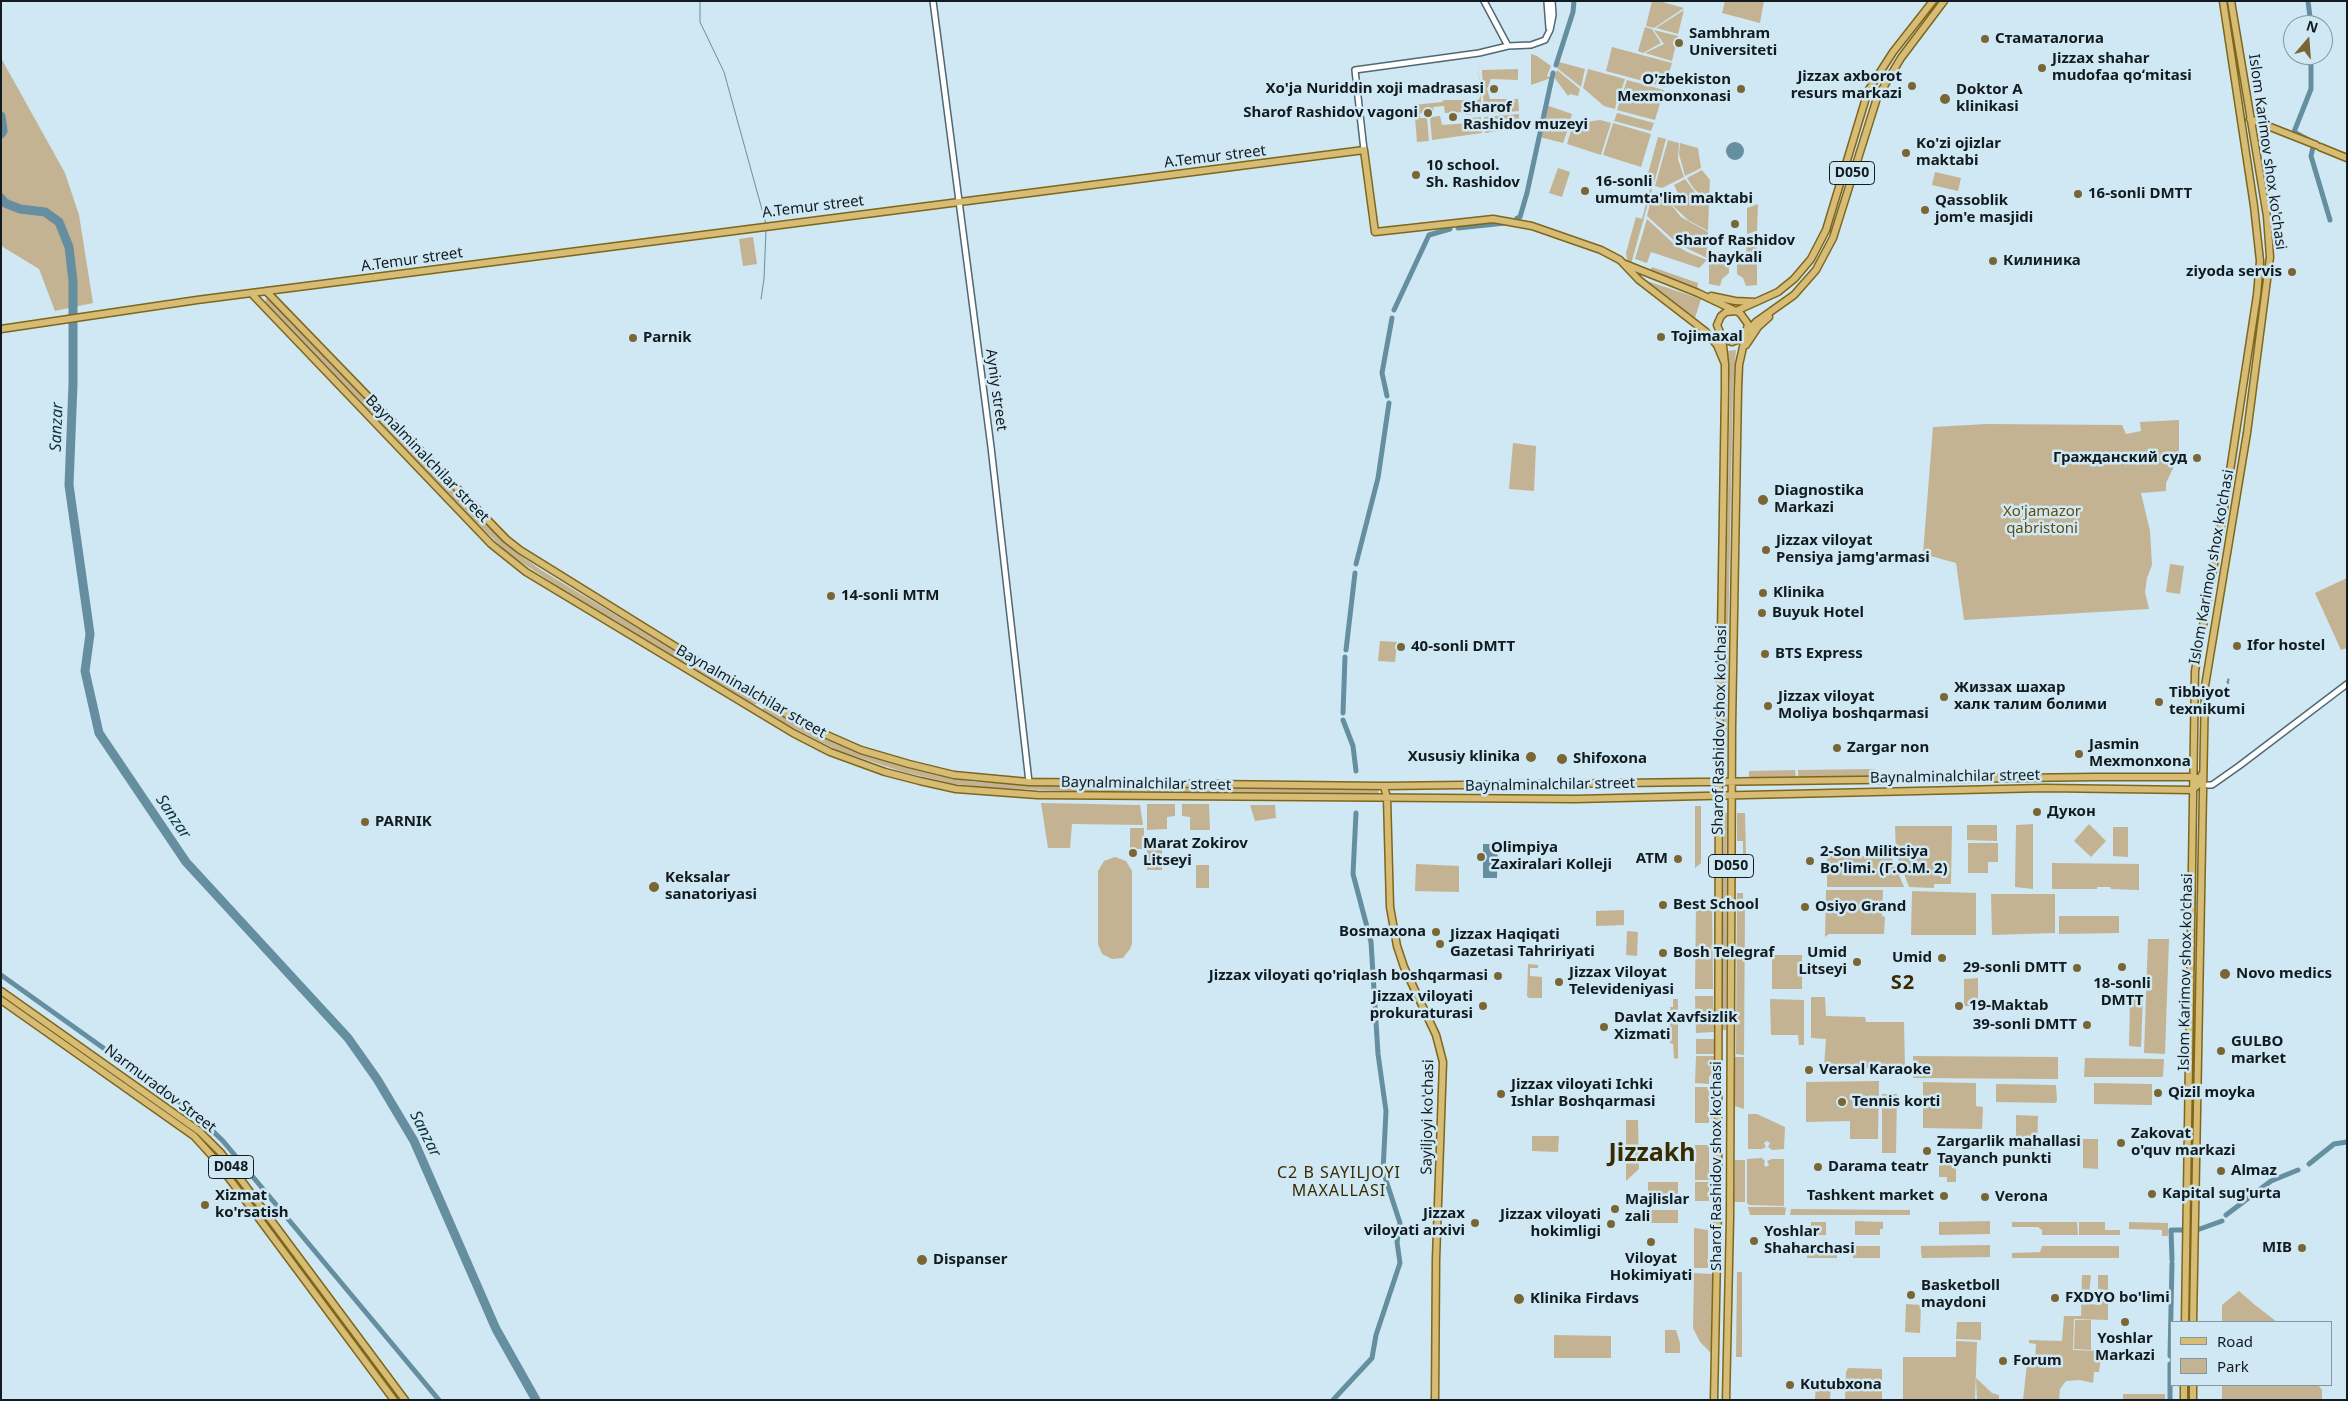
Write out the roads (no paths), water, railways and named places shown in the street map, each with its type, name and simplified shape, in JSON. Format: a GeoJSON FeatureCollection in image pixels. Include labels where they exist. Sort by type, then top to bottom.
{"type":"FeatureCollection","features":[{"type":"Feature","properties":{"kind":"main road","name":"D050"},"geometry":{"type":"LineString","coordinates":[[1736,311],[1778,292],[1794,279],[1818,247],[1826,230],[1868,91],[1893,52],[1933,1]]}},
{"type":"Feature","properties":{"kind":"main road","name":"D050"},"geometry":{"type":"LineString","coordinates":[[1739,365],[1753,334],[1807,281],[1826,253],[1874,104],[1901,58],[1944,1]]}},
{"type":"Feature","properties":{"kind":"main road","name":"Islom Karimov shox ko'chasi"},"geometry":{"type":"LineString","coordinates":[[2185,1321],[2195,671],[2226,497],[2251,334],[2260,261],[2254,206],[2223,1]]}},
{"type":"Feature","properties":{"kind":"main road","name":"Islom Karimov shox ko'chasi"},"geometry":{"type":"LineString","coordinates":[[2193,1321],[2205,686],[2228,542],[2237,499],[2270,257],[2267,216],[2231,1]]}},
{"type":"Feature","properties":{"kind":"main road"},"geometry":{"type":"LineString","coordinates":[[2227,29],[2231,31],[2236,28]]}},
{"type":"Feature","properties":{"kind":"main road"},"geometry":{"type":"LineString","coordinates":[[2234,72],[2238,68],[2243,70]]}},
{"type":"Feature","properties":{"kind":"main road"},"geometry":{"type":"LineString","coordinates":[[2250,119],[2347,158]]}},
{"type":"Feature","properties":{"kind":"main road","name":"A.Temur street"},"geometry":{"type":"LineString","coordinates":[[1,329],[59,319],[957,201],[1364,150]]}},
{"type":"Feature","properties":{"kind":"main road"},"geometry":{"type":"LineString","coordinates":[[1364,150],[1375,232],[1464,221],[1503,220],[1532,226],[1601,250],[1650,275],[1698,293],[1736,311],[1746,319],[1747,332]]}},
{"type":"Feature","properties":{"kind":"main road"},"geometry":{"type":"LineString","coordinates":[[1622,262],[1639,280],[1705,331],[1717,345],[1725,364]]}},
{"type":"Feature","properties":{"kind":"main road","name":"Baynalminalchilar street"},"geometry":{"type":"LineString","coordinates":[[266,292],[506,539],[529,556],[760,699],[835,739],[884,757],[954,775],[1028,782],[1384,786],[2202,777]]}},
{"type":"Feature","properties":{"kind":"main road"},"geometry":{"type":"LineString","coordinates":[[1698,293],[1735,301],[1759,302]]}},
{"type":"Feature","properties":{"kind":"main road","name":"Baynalminalchilar street"},"geometry":{"type":"LineString","coordinates":[[251,294],[443,496],[508,559],[526,572],[759,714],[830,752],[885,772],[956,788],[1036,795],[1575,798],[2045,788],[2202,790]]}},
{"type":"Feature","properties":{"kind":"main road","name":"D050"},"geometry":{"type":"LineString","coordinates":[[1722,337],[1728,341],[1736,342],[1756,322],[1783,304]]}},
{"type":"Feature","properties":{"kind":"main road","name":"Sharof Rashidov shox ko'chasi"},"geometry":{"type":"LineString","coordinates":[[1714,1400],[1725,364],[1722,337],[1717,329],[1719,319],[1726,312],[1736,311]]}},
{"type":"Feature","properties":{"kind":"main road"},"geometry":{"type":"LineString","coordinates":[[1705,331],[1722,337]]}},
{"type":"Feature","properties":{"kind":"main road","name":"Sharof Rashidov shox ko'chasi"},"geometry":{"type":"LineString","coordinates":[[1726,1400],[1730,1208],[1732,782],[1739,365],[1747,332]]}},
{"type":"Feature","properties":{"kind":"main road"},"geometry":{"type":"LineString","coordinates":[[2226,497],[2232,502],[2237,499]]}},
{"type":"Feature","properties":{"kind":"main road"},"geometry":{"type":"LineString","coordinates":[[2218,540],[2224,536],[2228,542]]}},
{"type":"Feature","properties":{"kind":"main road"},"geometry":{"type":"LineString","coordinates":[[2192,790],[2202,777]]}},
{"type":"Feature","properties":{"kind":"main road"},"geometry":{"type":"LineString","coordinates":[[1575,785],[1571,786],[1568,790],[1569,795],[1575,798]]}},
{"type":"Feature","properties":{"kind":"main road","name":"Sayiljoyi ko'chasi"},"geometry":{"type":"LineString","coordinates":[[1384,786],[1387,798],[1390,907],[1397,946],[1404,967],[1436,1035],[1444,1062],[1436,1259],[1434,1400]]}},
{"type":"Feature","properties":{"kind":"main road","name":"Narmuradov Street"},"geometry":{"type":"LineString","coordinates":[[1,992],[199,1131],[221,1153],[406,1400]]}},
{"type":"Feature","properties":{"kind":"main road","name":"Narmuradov Street"},"geometry":{"type":"LineString","coordinates":[[1,1000],[194,1136],[214,1158],[394,1400]]}},
{"type":"Feature","properties":{"kind":"main road"},"geometry":{"type":"LineString","coordinates":[[1719,1040],[1721,1036],[1725,1035],[1730,1040]]}},
{"type":"Feature","properties":{"kind":"main road"},"geometry":{"type":"LineString","coordinates":[[2184,1386],[2184,1400]]}},
{"type":"Feature","properties":{"kind":"main road"},"geometry":{"type":"LineString","coordinates":[[2193,1386],[2193,1400]]}},
{"type":"Feature","properties":{"kind":"street","name":"Ayniy street"},"geometry":{"type":"LineString","coordinates":[[933,1],[957,201],[992,456],[1028,782]]}},
{"type":"Feature","properties":{"kind":"street"},"geometry":{"type":"LineString","coordinates":[[1484,1],[1508,46]]}},
{"type":"Feature","properties":{"kind":"street"},"geometry":{"type":"LineString","coordinates":[[1546,1],[1550,30]]}},
{"type":"Feature","properties":{"kind":"street"},"geometry":{"type":"LineString","coordinates":[[1364,150],[1355,70],[1479,53],[1508,46],[1531,45],[1545,40],[1550,30],[1553,15],[1552,1]]}},
{"type":"Feature","properties":{"kind":"street"},"geometry":{"type":"LineString","coordinates":[[2202,790],[2240,766],[2347,684]]}},
{"type":"Feature","properties":{"kind":"street"},"geometry":{"type":"LineString","coordinates":[[2202,777],[2208,785]]}},
{"type":"Feature","properties":{"kind":"water"},"geometry":{"type":"Polygon","coordinates":[[[1731,142],[1739,142],[1744,147],[1742,158],[1731,160],[1726,155],[1726,147],[1731,142]]]}},
{"type":"Feature","properties":{"kind":"water"},"geometry":{"type":"Polygon","coordinates":[[[1483,844],[1498,844],[1497,878],[1483,878],[1483,844]]]}},
{"type":"Feature","properties":{"kind":"waterway"},"geometry":{"type":"LineString","coordinates":[[700,1],[700,22],[724,72],[766,224]]}},
{"type":"Feature","properties":{"kind":"waterway"},"geometry":{"type":"LineString","coordinates":[[1556,65],[1573,12],[1574,1]]}},
{"type":"Feature","properties":{"kind":"waterway"},"geometry":{"type":"LineString","coordinates":[[2308,1],[2310,15]]}},
{"type":"Feature","properties":{"kind":"waterway"},"geometry":{"type":"LineString","coordinates":[[2311,65],[2311,89],[2294,132],[2314,143],[2311,156],[2330,220]]}},
{"type":"Feature","properties":{"kind":"waterway"},"geometry":{"type":"LineString","coordinates":[[1517,218],[1520,217],[1527,193],[1553,73]]}},
{"type":"Feature","properties":{"kind":"waterway","name":"Sanzar"},"geometry":{"type":"LineString","coordinates":[[1,116],[3,131],[1,134]]}},
{"type":"Feature","properties":{"kind":"waterway","name":"Sanzar"},"geometry":{"type":"LineString","coordinates":[[1,198],[5,203],[20,209],[45,212],[59,222],[69,247],[73,281],[73,384],[69,485],[90,634],[85,671],[99,733],[186,862],[348,1038],[377,1079],[414,1141],[496,1329],[536,1400]]}},
{"type":"Feature","properties":{"kind":"waterway"},"geometry":{"type":"LineString","coordinates":[[1458,228],[1505,223]]}},
{"type":"Feature","properties":{"kind":"waterway"},"geometry":{"type":"LineString","coordinates":[[1394,310],[1429,235],[1450,229]]}},
{"type":"Feature","properties":{"kind":"waterway"},"geometry":{"type":"LineString","coordinates":[[761,299],[764,279],[766,230]]}},
{"type":"Feature","properties":{"kind":"waterway"},"geometry":{"type":"LineString","coordinates":[[1387,396],[1382,373],[1392,318]]}},
{"type":"Feature","properties":{"kind":"waterway"},"geometry":{"type":"LineString","coordinates":[[1356,564],[1378,478],[1389,403]]}},
{"type":"Feature","properties":{"kind":"waterway"},"geometry":{"type":"LineString","coordinates":[[1346,650],[1355,573]]}},
{"type":"Feature","properties":{"kind":"waterway"},"geometry":{"type":"LineString","coordinates":[[1343,713],[1345,657]]}},
{"type":"Feature","properties":{"kind":"waterway"},"geometry":{"type":"LineString","coordinates":[[2228,679],[2229,679],[2229,681],[2228,680],[2228,679]]}},
{"type":"Feature","properties":{"kind":"waterway"},"geometry":{"type":"LineString","coordinates":[[2228,680],[2229,681],[2227,682],[2228,680]]}},
{"type":"Feature","properties":{"kind":"waterway"},"geometry":{"type":"LineString","coordinates":[[2227,682],[2229,682],[2228,684],[2227,682]]}},
{"type":"Feature","properties":{"kind":"waterway"},"geometry":{"type":"LineString","coordinates":[[1343,720],[1353,746],[1356,771]]}},
{"type":"Feature","properties":{"kind":"waterway"},"geometry":{"type":"LineString","coordinates":[[1333,1400],[1372,1358],[1376,1335],[1400,1263],[1397,1242],[1400,1223],[1383,1171],[1386,1111],[1378,1054],[1371,942],[1353,874],[1356,813]]}},
{"type":"Feature","properties":{"kind":"waterway"},"geometry":{"type":"LineString","coordinates":[[1,975],[193,1112],[223,1141],[439,1400]]}},
{"type":"Feature","properties":{"kind":"waterway"},"geometry":{"type":"LineString","coordinates":[[2309,1164],[2334,1144],[2347,1142]]}},
{"type":"Feature","properties":{"kind":"waterway"},"geometry":{"type":"LineString","coordinates":[[2226,1215],[2271,1181],[2298,1170]]}},
{"type":"Feature","properties":{"kind":"waterway"},"geometry":{"type":"LineString","coordinates":[[2197,1230],[2222,1221]]}},
{"type":"Feature","properties":{"kind":"waterway"},"geometry":{"type":"LineString","coordinates":[[2172,1260],[2171,1230],[2182,1230]]}},
{"type":"Feature","properties":{"kind":"waterway"},"geometry":{"type":"LineString","coordinates":[[2171,1321],[2172,1263]]}},
{"type":"Feature","properties":{"kind":"waterway"},"geometry":{"type":"LineString","coordinates":[[2170,1364],[2170,1400]]}},
{"type":"Feature","properties":{"kind":"place","name":"Стаматалогиа"},"geometry":{"type":"Point","coordinates":[1985,39]}},
{"type":"Feature","properties":{"kind":"place","name":"Sambhram Universiteti"},"geometry":{"type":"Point","coordinates":[1679,43]}},
{"type":"Feature","properties":{"kind":"place","name":"Jizzax shahar mudofaa qoʻmitasi"},"geometry":{"type":"Point","coordinates":[2042,68]}},
{"type":"Feature","properties":{"kind":"place","name":"Jizzax axborot resurs markazi"},"geometry":{"type":"Point","coordinates":[1912,86]}},
{"type":"Feature","properties":{"kind":"place","name":"Xo'ja Nuriddin xoji madrasasi"},"geometry":{"type":"Point","coordinates":[1494,89]}},
{"type":"Feature","properties":{"kind":"place","name":"O'zbekiston Mexmonxonasi"},"geometry":{"type":"Point","coordinates":[1741,89]}},
{"type":"Feature","properties":{"kind":"place","name":"Doktor A klinikasi"},"geometry":{"type":"Point","coordinates":[1945,99]}},
{"type":"Feature","properties":{"kind":"place","name":"Sharof Rashidov vagoni"},"geometry":{"type":"Point","coordinates":[1428,113]}},
{"type":"Feature","properties":{"kind":"place","name":"Sharof Rashidov muzeyi"},"geometry":{"type":"Point","coordinates":[1453,117]}},
{"type":"Feature","properties":{"kind":"place","name":"Ko'zi ojizlar maktabi"},"geometry":{"type":"Point","coordinates":[1906,153]}},
{"type":"Feature","properties":{"kind":"place","name":"10 school. Sh. Rashidov"},"geometry":{"type":"Point","coordinates":[1416,175]}},
{"type":"Feature","properties":{"kind":"place","name":"16-sonli umumta'lim maktabi"},"geometry":{"type":"Point","coordinates":[1585,191]}},
{"type":"Feature","properties":{"kind":"place","name":"16-sonli DMTT"},"geometry":{"type":"Point","coordinates":[2078,194]}},
{"type":"Feature","properties":{"kind":"place","name":"Qassoblik jom'e masjidi"},"geometry":{"type":"Point","coordinates":[1925,210]}},
{"type":"Feature","properties":{"kind":"place","name":"Sharof Rashidov haykali"},"geometry":{"type":"Point","coordinates":[1735,224]}},
{"type":"Feature","properties":{"kind":"place","name":"Килиника"},"geometry":{"type":"Point","coordinates":[1993,261]}},
{"type":"Feature","properties":{"kind":"place","name":"ziyoda servis"},"geometry":{"type":"Point","coordinates":[2292,272]}},
{"type":"Feature","properties":{"kind":"place","name":"Tojimaxal"},"geometry":{"type":"Point","coordinates":[1661,337]}},
{"type":"Feature","properties":{"kind":"place","name":"Parnik"},"geometry":{"type":"Point","coordinates":[633,338]}},
{"type":"Feature","properties":{"kind":"place","name":"Гражданский суд"},"geometry":{"type":"Point","coordinates":[2197,458]}},
{"type":"Feature","properties":{"kind":"place","name":"Diagnostika Markazi"},"geometry":{"type":"Point","coordinates":[1763,500]}},
{"type":"Feature","properties":{"kind":"place","name":"Jizzax viloyat Pensiya jamg'armasi"},"geometry":{"type":"Point","coordinates":[1766,550]}},
{"type":"Feature","properties":{"kind":"place","name":"Klinika"},"geometry":{"type":"Point","coordinates":[1763,593]}},
{"type":"Feature","properties":{"kind":"place","name":"14-sonli MTM"},"geometry":{"type":"Point","coordinates":[831,596]}},
{"type":"Feature","properties":{"kind":"place","name":"Buyuk Hotel"},"geometry":{"type":"Point","coordinates":[1762,613]}},
{"type":"Feature","properties":{"kind":"place","name":"Ifor hostel"},"geometry":{"type":"Point","coordinates":[2237,646]}},
{"type":"Feature","properties":{"kind":"place","name":"40-sonli DMTT"},"geometry":{"type":"Point","coordinates":[1401,647]}},
{"type":"Feature","properties":{"kind":"place","name":"BTS Express"},"geometry":{"type":"Point","coordinates":[1765,654]}},
{"type":"Feature","properties":{"kind":"place","name":"Жиззах шахар халк талим болими"},"geometry":{"type":"Point","coordinates":[1944,697]}},
{"type":"Feature","properties":{"kind":"place","name":"Tibbiyot texnikumi"},"geometry":{"type":"Point","coordinates":[2159,702]}},
{"type":"Feature","properties":{"kind":"place","name":"Jizzax viloyat Moliya boshqarmasi"},"geometry":{"type":"Point","coordinates":[1768,706]}},
{"type":"Feature","properties":{"kind":"place","name":"Zargar non"},"geometry":{"type":"Point","coordinates":[1837,748]}},
{"type":"Feature","properties":{"kind":"place","name":"Jasmin Mexmonxona"},"geometry":{"type":"Point","coordinates":[2079,754]}},
{"type":"Feature","properties":{"kind":"place","name":"Xususiy klinika"},"geometry":{"type":"Point","coordinates":[1531,757]}},
{"type":"Feature","properties":{"kind":"place","name":"Shifoxona"},"geometry":{"type":"Point","coordinates":[1562,759]}},
{"type":"Feature","properties":{"kind":"place","name":"Дукон"},"geometry":{"type":"Point","coordinates":[2037,812]}},
{"type":"Feature","properties":{"kind":"place","name":"PARNIK"},"geometry":{"type":"Point","coordinates":[365,822]}},
{"type":"Feature","properties":{"kind":"place","name":"Marat Zokirov Litseyi"},"geometry":{"type":"Point","coordinates":[1133,853]}},
{"type":"Feature","properties":{"kind":"place","name":"Olimpiya Zaxiralari Kolleji"},"geometry":{"type":"Point","coordinates":[1481,857]}},
{"type":"Feature","properties":{"kind":"place","name":"ATM"},"geometry":{"type":"Point","coordinates":[1678,859]}},
{"type":"Feature","properties":{"kind":"place","name":"2-Son Militsiya Bo'limi. (Г.О.М. 2)"},"geometry":{"type":"Point","coordinates":[1810,861]}},
{"type":"Feature","properties":{"kind":"place","name":"Keksalar sanatoriyasi"},"geometry":{"type":"Point","coordinates":[654,887]}},
{"type":"Feature","properties":{"kind":"place","name":"Best School"},"geometry":{"type":"Point","coordinates":[1663,905]}},
{"type":"Feature","properties":{"kind":"place","name":"Osiyo Grand"},"geometry":{"type":"Point","coordinates":[1805,907]}},
{"type":"Feature","properties":{"kind":"place","name":"Bosmaxona"},"geometry":{"type":"Point","coordinates":[1436,932]}},
{"type":"Feature","properties":{"kind":"place","name":"Jizzax Haqiqati Gazetasi Tahririyati"},"geometry":{"type":"Point","coordinates":[1440,944]}},
{"type":"Feature","properties":{"kind":"place","name":"Bosh Telegraf"},"geometry":{"type":"Point","coordinates":[1663,953]}},
{"type":"Feature","properties":{"kind":"place","name":"Umid"},"geometry":{"type":"Point","coordinates":[1942,958]}},
{"type":"Feature","properties":{"kind":"place","name":"Umid Litseyi"},"geometry":{"type":"Point","coordinates":[1857,962]}},
{"type":"Feature","properties":{"kind":"place","name":"18-sonli DMTT"},"geometry":{"type":"Point","coordinates":[2122,967]}},
{"type":"Feature","properties":{"kind":"place","name":"29-sonli DMTT"},"geometry":{"type":"Point","coordinates":[2077,968]}},
{"type":"Feature","properties":{"kind":"place","name":"Novo medics"},"geometry":{"type":"Point","coordinates":[2225,974]}},
{"type":"Feature","properties":{"kind":"place","name":"Jizzax viloyati qo'riqlash boshqarmasi"},"geometry":{"type":"Point","coordinates":[1498,976]}},
{"type":"Feature","properties":{"kind":"place","name":"Jizzax Viloyat Televideniyasi"},"geometry":{"type":"Point","coordinates":[1559,982]}},
{"type":"Feature","properties":{"kind":"place","name":"Jizzax viloyati prokuraturasi"},"geometry":{"type":"Point","coordinates":[1483,1006]}},
{"type":"Feature","properties":{"kind":"place","name":"19-Maktab"},"geometry":{"type":"Point","coordinates":[1959,1006]}},
{"type":"Feature","properties":{"kind":"place","name":"39-sonli DMTT"},"geometry":{"type":"Point","coordinates":[2087,1025]}},
{"type":"Feature","properties":{"kind":"place","name":"Davlat Xavfsizlik Xizmati"},"geometry":{"type":"Point","coordinates":[1604,1027]}},
{"type":"Feature","properties":{"kind":"place","name":"GULBO market"},"geometry":{"type":"Point","coordinates":[2221,1051]}},
{"type":"Feature","properties":{"kind":"place","name":"Versal Karaoke"},"geometry":{"type":"Point","coordinates":[1809,1070]}},
{"type":"Feature","properties":{"kind":"place","name":"Qizil moyka"},"geometry":{"type":"Point","coordinates":[2158,1093]}},
{"type":"Feature","properties":{"kind":"place","name":"Jizzax viloyati Ichki Ishlar Boshqarmasi"},"geometry":{"type":"Point","coordinates":[1501,1094]}},
{"type":"Feature","properties":{"kind":"place","name":"Tennis korti"},"geometry":{"type":"Point","coordinates":[1842,1102]}},
{"type":"Feature","properties":{"kind":"place","name":"Zakovat o'quv markazi"},"geometry":{"type":"Point","coordinates":[2121,1143]}},
{"type":"Feature","properties":{"kind":"place","name":"Zargarlik mahallasi Tayanch punkti"},"geometry":{"type":"Point","coordinates":[1927,1151]}},
{"type":"Feature","properties":{"kind":"place","name":"Darama teatr"},"geometry":{"type":"Point","coordinates":[1818,1167]}},
{"type":"Feature","properties":{"kind":"place","name":"Almaz"},"geometry":{"type":"Point","coordinates":[2221,1171]}},
{"type":"Feature","properties":{"kind":"place","name":"Kapital sug'urta"},"geometry":{"type":"Point","coordinates":[2152,1194]}},
{"type":"Feature","properties":{"kind":"place","name":"Tashkent market"},"geometry":{"type":"Point","coordinates":[1944,1196]}},
{"type":"Feature","properties":{"kind":"place","name":"Verona"},"geometry":{"type":"Point","coordinates":[1985,1197]}},
{"type":"Feature","properties":{"kind":"place","name":"Xizmat ko'rsatish"},"geometry":{"type":"Point","coordinates":[205,1205]}},
{"type":"Feature","properties":{"kind":"place","name":"Majlislar zali"},"geometry":{"type":"Point","coordinates":[1615,1209]}},
{"type":"Feature","properties":{"kind":"place","name":"Jizzax viloyati arxivi"},"geometry":{"type":"Point","coordinates":[1475,1223]}},
{"type":"Feature","properties":{"kind":"place","name":"Jizzax viloyati hokimligi"},"geometry":{"type":"Point","coordinates":[1611,1224]}},
{"type":"Feature","properties":{"kind":"place","name":"Yoshlar Shaharchasi"},"geometry":{"type":"Point","coordinates":[1754,1241]}},
{"type":"Feature","properties":{"kind":"place","name":"Viloyat Hokimiyati"},"geometry":{"type":"Point","coordinates":[1651,1242]}},
{"type":"Feature","properties":{"kind":"place","name":"MIB"},"geometry":{"type":"Point","coordinates":[2302,1248]}},
{"type":"Feature","properties":{"kind":"place","name":"Dispanser"},"geometry":{"type":"Point","coordinates":[922,1260]}},
{"type":"Feature","properties":{"kind":"place","name":"Basketboll maydoni"},"geometry":{"type":"Point","coordinates":[1911,1295]}},
{"type":"Feature","properties":{"kind":"place","name":"FXDYO bo'limi"},"geometry":{"type":"Point","coordinates":[2055,1298]}},
{"type":"Feature","properties":{"kind":"place","name":"Klinika Firdavs"},"geometry":{"type":"Point","coordinates":[1519,1299]}},
{"type":"Feature","properties":{"kind":"place","name":"Yoshlar Markazi"},"geometry":{"type":"Point","coordinates":[2125,1322]}},
{"type":"Feature","properties":{"kind":"place","name":"Forum"},"geometry":{"type":"Point","coordinates":[2003,1361]}},
{"type":"Feature","properties":{"kind":"place","name":"Kutubxona"},"geometry":{"type":"Point","coordinates":[1790,1385]}},
{"type":"Feature","properties":{"kind":"district","name":"S2"},"geometry":{"type":"Point","coordinates":[1903,983]}},
{"type":"Feature","properties":{"kind":"district","name":"Jizzakh"},"geometry":{"type":"Point","coordinates":[1652,1154]}},
{"type":"Feature","properties":{"kind":"district","name":"C2 B SAYILJOYI MAXALLASI"},"geometry":{"type":"Point","coordinates":[1339,1182]}},
{"type":"Feature","properties":{"kind":"park label","name":"Xo'jamazor qabristoni"},"geometry":{"type":"Point","coordinates":[2042,520]}}]}
